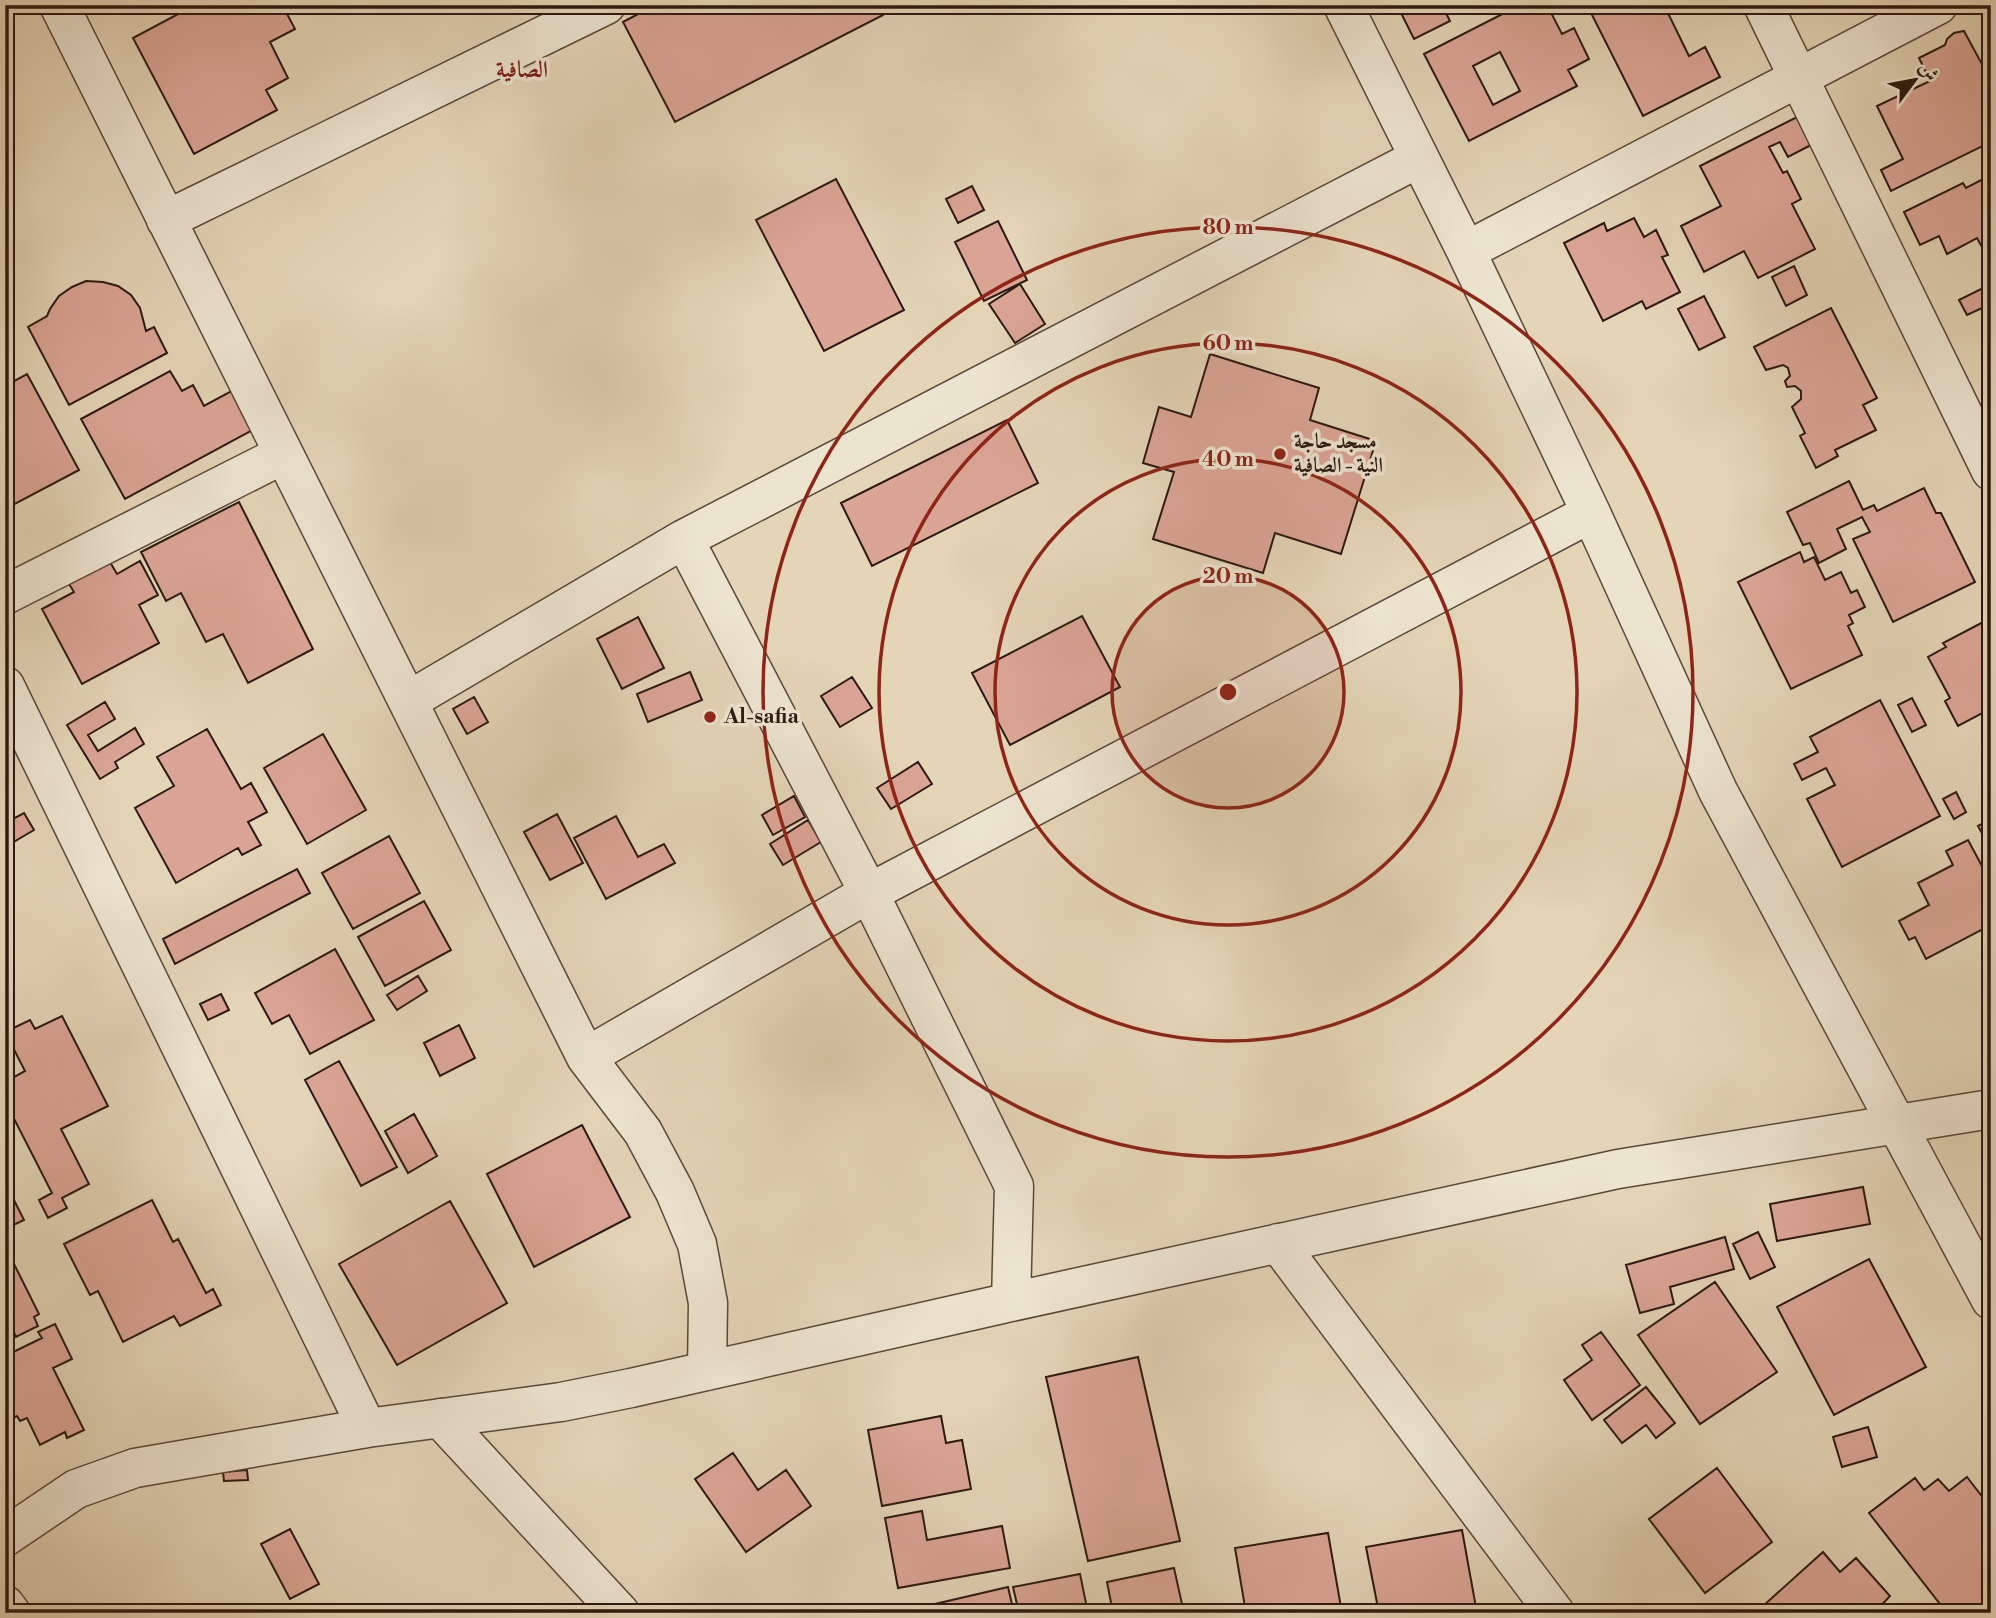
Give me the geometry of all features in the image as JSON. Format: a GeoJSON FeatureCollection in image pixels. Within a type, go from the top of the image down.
{"type":"FeatureCollection","features":[{"type":"Feature","properties":{"kind":"street"},"geometry":{"type":"LineString","coordinates":[[59,5],[586,1057],[643,1132],[676,1192],[697,1244],[708,1303],[706,1371]]}},
{"type":"Feature","properties":{"kind":"street"},"geometry":{"type":"LineString","coordinates":[[166,220],[606,5]]}},
{"type":"Feature","properties":{"kind":"street"},"geometry":{"type":"LineString","coordinates":[[1343,5],[1466,251],[1591,513],[1718,791],[1991,1300]]}},
{"type":"Feature","properties":{"kind":"street"},"geometry":{"type":"LineString","coordinates":[[1763,5],[1991,471]]}},
{"type":"Feature","properties":{"kind":"street"},"geometry":{"type":"LineString","coordinates":[[1466,251],[1938,5]]}},
{"type":"Feature","properties":{"kind":"street"},"geometry":{"type":"LineString","coordinates":[[408,701],[684,539],[1419,158]]}},
{"type":"Feature","properties":{"kind":"street"},"geometry":{"type":"LineString","coordinates":[[5,595],[284,454]]}},
{"type":"Feature","properties":{"kind":"street"},"geometry":{"type":"LineString","coordinates":[[586,1057],[869,893],[1591,513]]}},
{"type":"Feature","properties":{"kind":"street"},"geometry":{"type":"LineString","coordinates":[[684,539],[869,893],[1014,1186],[1011,1302]]}},
{"type":"Feature","properties":{"kind":"street"},"geometry":{"type":"LineString","coordinates":[[5,686],[367,1428]]}},
{"type":"Feature","properties":{"kind":"street"},"geometry":{"type":"LineString","coordinates":[[5,1537],[76,1489],[135,1468],[367,1428],[561,1402],[1618,1169],[1991,1109]]}},
{"type":"Feature","properties":{"kind":"street"},"geometry":{"type":"LineString","coordinates":[[1278,1243],[1555,1613]]}},
{"type":"Feature","properties":{"kind":"street"},"geometry":{"type":"LineString","coordinates":[[440,1418],[620,1613]]}},
{"type":"Feature","properties":{"kind":"street"},"geometry":{"type":"LineString","coordinates":[[5,1605],[11,1613]]}},
{"type":"Feature","properties":{"kind":"building"},"geometry":{"type":"Polygon","coordinates":[[[195,5],[304,5],[287,14],[295,29],[270,42],[288,78],[266,90],[277,110],[194,154],[133,38],[195,5]]]}},
{"type":"Feature","properties":{"kind":"building"},"geometry":{"type":"Polygon","coordinates":[[[655,5],[878,5],[883,15],[675,122],[623,22],[655,5]]]}},
{"type":"Feature","properties":{"kind":"building"},"geometry":{"type":"Polygon","coordinates":[[[1397,5],[1442,5],[1450,21],[1414,39],[1397,5]]]}},
{"type":"Feature","properties":{"kind":"building"},"geometry":{"type":"Polygon","coordinates":[[[1520,5],[1547,5],[1562,34],[1574,28],[1589,59],[1568,70],[1577,86],[1469,141],[1424,54],[1520,5]],[[1500,52],[1473,66],[1493,105],[1520,91],[1500,52]]]}},
{"type":"Feature","properties":{"kind":"building"},"geometry":{"type":"Polygon","coordinates":[[[1587,5],[1664,5],[1689,56],[1705,47],[1720,77],[1643,116],[1587,5]]]}},
{"type":"Feature","properties":{"kind":"building"},"geometry":{"type":"Polygon","coordinates":[[[1964,31],[1991,81],[1991,142],[1891,191],[1881,170],[1903,159],[1877,106],[1930,81],[1919,58],[1945,45],[1954,33],[1964,31]]]}},
{"type":"Feature","properties":{"kind":"building"},"geometry":{"type":"Polygon","coordinates":[[[1797,117],[1811,145],[1788,157],[1780,142],[1769,147],[1783,173],[1787,171],[1801,199],[1792,204],[1815,249],[1758,278],[1744,251],[1704,272],[1681,226],[1721,206],[1700,166],[1797,117]]]}},
{"type":"Feature","properties":{"kind":"building"},"geometry":{"type":"Polygon","coordinates":[[[1991,175],[1991,245],[1983,249],[1977,238],[1947,254],[1939,236],[1920,245],[1904,212],[1963,183],[1966,188],[1991,175]]]}},
{"type":"Feature","properties":{"kind":"building"},"geometry":{"type":"Polygon","coordinates":[[[836,179],[904,310],[824,351],[756,220],[836,179]]]}},
{"type":"Feature","properties":{"kind":"building"},"geometry":{"type":"Polygon","coordinates":[[[972,186],[984,210],[958,223],[946,199],[972,186]]]}},
{"type":"Feature","properties":{"kind":"building"},"geometry":{"type":"Polygon","coordinates":[[[1634,218],[1644,237],[1656,230],[1668,255],[1662,257],[1680,292],[1646,309],[1642,301],[1603,321],[1564,243],[1604,223],[1607,231],[1634,218]]]}},
{"type":"Feature","properties":{"kind":"building"},"geometry":{"type":"Polygon","coordinates":[[[998,221],[1027,280],[984,301],[955,242],[998,221]]]}},
{"type":"Feature","properties":{"kind":"building"},"geometry":{"type":"Polygon","coordinates":[[[1794,266],[1807,295],[1786,306],[1772,277],[1794,266]]]}},
{"type":"Feature","properties":{"kind":"building"},"geometry":{"type":"Polygon","coordinates":[[[86,281],[118,286],[131,295],[140,308],[146,331],[154,327],[167,353],[69,405],[28,327],[47,316],[59,296],[86,281]]]}},
{"type":"Feature","properties":{"kind":"building"},"geometry":{"type":"Polygon","coordinates":[[[1020,284],[1045,324],[1015,343],[989,304],[1020,284]]]}},
{"type":"Feature","properties":{"kind":"building"},"geometry":{"type":"Polygon","coordinates":[[[1983,288],[1991,304],[1967,315],[1959,300],[1983,288]]]}},
{"type":"Feature","properties":{"kind":"building"},"geometry":{"type":"Polygon","coordinates":[[[1704,296],[1725,337],[1699,350],[1678,309],[1704,296]]]}},
{"type":"Feature","properties":{"kind":"building"},"geometry":{"type":"Polygon","coordinates":[[[1831,308],[1877,398],[1863,405],[1876,430],[1835,450],[1838,456],[1816,468],[1800,436],[1805,433],[1792,407],[1801,399],[1801,391],[1795,386],[1787,387],[1785,381],[1790,376],[1788,368],[1783,365],[1766,370],[1754,347],[1831,308]]]}},
{"type":"Feature","properties":{"kind":"building","name":"مسجد حاجة النية - الصافية"},"geometry":{"type":"Polygon","coordinates":[[[1210,354],[1319,388],[1310,420],[1376,441],[1341,554],[1275,533],[1263,573],[1153,539],[1174,472],[1143,463],[1159,407],[1191,417],[1210,354]]]}},
{"type":"Feature","properties":{"kind":"building"},"geometry":{"type":"Polygon","coordinates":[[[170,371],[182,391],[193,385],[204,406],[237,388],[258,427],[125,499],[81,419],[170,371]]]}},
{"type":"Feature","properties":{"kind":"building"},"geometry":{"type":"Polygon","coordinates":[[[27,374],[79,470],[11,506],[5,495],[5,386],[27,374]]]}},
{"type":"Feature","properties":{"kind":"building"},"geometry":{"type":"Polygon","coordinates":[[[1007,420],[1038,483],[872,566],[841,503],[1007,420]]]}},
{"type":"Feature","properties":{"kind":"building"},"geometry":{"type":"Polygon","coordinates":[[[1849,481],[1863,510],[1874,505],[1877,511],[1924,488],[1936,513],[1941,513],[1975,582],[1893,622],[1853,539],[1870,532],[1862,517],[1837,529],[1846,549],[1819,563],[1810,543],[1803,545],[1787,512],[1849,481]]]}},
{"type":"Feature","properties":{"kind":"building"},"geometry":{"type":"Polygon","coordinates":[[[239,502],[313,649],[248,683],[223,634],[206,642],[181,593],[166,601],[141,552],[239,502]]]}},
{"type":"Feature","properties":{"kind":"building"},"geometry":{"type":"Polygon","coordinates":[[[1800,552],[1804,562],[1814,557],[1825,580],[1841,572],[1851,593],[1857,590],[1865,607],[1849,615],[1853,623],[1848,626],[1862,655],[1791,689],[1738,582],[1800,552]]]}},
{"type":"Feature","properties":{"kind":"building"},"geometry":{"type":"Polygon","coordinates":[[[107,557],[117,574],[140,561],[158,595],[139,605],[159,643],[82,684],[42,609],[74,592],[66,579],[107,557]]]}},
{"type":"Feature","properties":{"kind":"building"},"geometry":{"type":"Polygon","coordinates":[[[1082,616],[1120,687],[1010,745],[972,673],[1082,616]]]}},
{"type":"Feature","properties":{"kind":"building"},"geometry":{"type":"Polygon","coordinates":[[[638,617],[664,668],[622,689],[597,639],[638,617]]]}},
{"type":"Feature","properties":{"kind":"building"},"geometry":{"type":"Polygon","coordinates":[[[1989,619],[1991,721],[1986,711],[1958,726],[1945,701],[1950,698],[1928,657],[1946,647],[1943,643],[1989,619]]]}},
{"type":"Feature","properties":{"kind":"building"},"geometry":{"type":"Polygon","coordinates":[[[690,672],[702,700],[648,722],[637,694],[690,672]]]}},
{"type":"Feature","properties":{"kind":"building"},"geometry":{"type":"Polygon","coordinates":[[[852,677],[872,708],[840,727],[821,696],[852,677]]]}},
{"type":"Feature","properties":{"kind":"building"},"geometry":{"type":"Polygon","coordinates":[[[474,697],[488,722],[467,734],[453,709],[474,697]]]}},
{"type":"Feature","properties":{"kind":"building"},"geometry":{"type":"Polygon","coordinates":[[[1912,698],[1926,725],[1912,732],[1898,705],[1912,698]]]}},
{"type":"Feature","properties":{"kind":"building"},"geometry":{"type":"Polygon","coordinates":[[[1880,700],[1940,816],[1842,867],[1807,799],[1835,785],[1826,768],[1802,780],[1794,764],[1818,752],[1810,737],[1880,700]]]}},
{"type":"Feature","properties":{"kind":"building"},"geometry":{"type":"Polygon","coordinates":[[[105,702],[115,719],[88,735],[98,751],[135,728],[144,744],[115,762],[118,768],[100,779],[67,725],[105,702]]]}},
{"type":"Feature","properties":{"kind":"building"},"geometry":{"type":"Polygon","coordinates":[[[207,729],[241,789],[251,783],[267,812],[248,822],[261,845],[242,855],[238,848],[176,883],[135,808],[174,786],[157,757],[207,729]]]}},
{"type":"Feature","properties":{"kind":"building"},"geometry":{"type":"Polygon","coordinates":[[[323,734],[366,810],[307,844],[264,768],[323,734]]]}},
{"type":"Feature","properties":{"kind":"building"},"geometry":{"type":"Polygon","coordinates":[[[918,762],[932,784],[891,809],[877,788],[918,762]]]}},
{"type":"Feature","properties":{"kind":"building"},"geometry":{"type":"Polygon","coordinates":[[[1956,792],[1966,812],[1954,819],[1943,799],[1956,792]]]}},
{"type":"Feature","properties":{"kind":"building"},"geometry":{"type":"Polygon","coordinates":[[[794,796],[805,817],[773,835],[762,815],[794,796]]]}},
{"type":"Feature","properties":{"kind":"building"},"geometry":{"type":"Polygon","coordinates":[[[24,813],[34,830],[5,847],[5,823],[24,813]]]}},
{"type":"Feature","properties":{"kind":"building"},"geometry":{"type":"Polygon","coordinates":[[[557,814],[583,863],[550,880],[524,832],[557,814]]]}},
{"type":"Feature","properties":{"kind":"building"},"geometry":{"type":"Polygon","coordinates":[[[616,816],[638,857],[664,844],[675,863],[606,899],[574,838],[616,816]]]}},
{"type":"Feature","properties":{"kind":"building"},"geometry":{"type":"Polygon","coordinates":[[[1991,819],[1991,850],[1978,826],[1991,819]]]}},
{"type":"Feature","properties":{"kind":"building"},"geometry":{"type":"Polygon","coordinates":[[[808,820],[821,842],[783,865],[770,844],[808,820]]]}},
{"type":"Feature","properties":{"kind":"building"},"geometry":{"type":"Polygon","coordinates":[[[389,836],[420,893],[353,929],[322,873],[389,836]]]}},
{"type":"Feature","properties":{"kind":"building"},"geometry":{"type":"Polygon","coordinates":[[[1968,840],[1991,883],[1991,925],[1926,959],[1915,937],[1909,940],[1899,921],[1929,905],[1918,883],[1953,865],[1946,851],[1968,840]]]}},
{"type":"Feature","properties":{"kind":"building"},"geometry":{"type":"Polygon","coordinates":[[[297,869],[310,893],[175,964],[163,939],[297,869]]]}},
{"type":"Feature","properties":{"kind":"building"},"geometry":{"type":"Polygon","coordinates":[[[424,901],[451,950],[385,986],[358,937],[424,901]]]}},
{"type":"Feature","properties":{"kind":"building"},"geometry":{"type":"Polygon","coordinates":[[[335,949],[374,1020],[310,1054],[289,1015],[272,1024],[255,993],[335,949]]]}},
{"type":"Feature","properties":{"kind":"building"},"geometry":{"type":"Polygon","coordinates":[[[418,976],[427,991],[397,1010],[387,995],[418,976]]]}},
{"type":"Feature","properties":{"kind":"building"},"geometry":{"type":"Polygon","coordinates":[[[221,994],[229,1010],[208,1020],[200,1004],[221,994]]]}},
{"type":"Feature","properties":{"kind":"building"},"geometry":{"type":"Polygon","coordinates":[[[62,1016],[108,1106],[61,1129],[89,1184],[62,1198],[67,1208],[48,1218],[39,1200],[52,1193],[5,1101],[5,1082],[25,1071],[5,1032],[30,1020],[35,1029],[62,1016]]]}},
{"type":"Feature","properties":{"kind":"building"},"geometry":{"type":"Polygon","coordinates":[[[459,1025],[475,1058],[440,1076],[424,1043],[459,1025]]]}},
{"type":"Feature","properties":{"kind":"building"},"geometry":{"type":"Polygon","coordinates":[[[339,1061],[397,1167],[361,1186],[305,1080],[339,1061]]]}},
{"type":"Feature","properties":{"kind":"building"},"geometry":{"type":"Polygon","coordinates":[[[414,1114],[437,1156],[408,1173],[385,1131],[414,1114]]]}},
{"type":"Feature","properties":{"kind":"building"},"geometry":{"type":"Polygon","coordinates":[[[582,1125],[630,1217],[534,1267],[487,1174],[582,1125]]]}},
{"type":"Feature","properties":{"kind":"building"},"geometry":{"type":"Polygon","coordinates":[[[5,1182],[24,1220],[5,1229],[5,1182]]]}},
{"type":"Feature","properties":{"kind":"building"},"geometry":{"type":"Polygon","coordinates":[[[1863,1187],[1870,1224],[1777,1241],[1770,1204],[1863,1187]]]}},
{"type":"Feature","properties":{"kind":"building"},"geometry":{"type":"Polygon","coordinates":[[[152,1200],[173,1242],[178,1239],[206,1293],[213,1289],[221,1305],[180,1326],[174,1316],[123,1342],[98,1291],[90,1295],[64,1244],[152,1200]]]}},
{"type":"Feature","properties":{"kind":"building"},"geometry":{"type":"Polygon","coordinates":[[[450,1201],[507,1303],[397,1365],[339,1264],[450,1201]]]}},
{"type":"Feature","properties":{"kind":"building"},"geometry":{"type":"Polygon","coordinates":[[[1758,1232],[1775,1267],[1750,1279],[1733,1244],[1758,1232]]]}},
{"type":"Feature","properties":{"kind":"building"},"geometry":{"type":"Polygon","coordinates":[[[1725,1237],[1734,1269],[1670,1287],[1674,1304],[1640,1313],[1626,1265],[1725,1237]]]}},
{"type":"Feature","properties":{"kind":"building"},"geometry":{"type":"Polygon","coordinates":[[[1869,1259],[1926,1367],[1834,1415],[1777,1307],[1869,1259]]]}},
{"type":"Feature","properties":{"kind":"building"},"geometry":{"type":"Polygon","coordinates":[[[12,1260],[39,1314],[34,1317],[38,1326],[16,1337],[12,1328],[5,1332],[5,1263],[12,1260]]]}},
{"type":"Feature","properties":{"kind":"building"},"geometry":{"type":"Polygon","coordinates":[[[1715,1282],[1777,1372],[1700,1424],[1638,1335],[1715,1282]]]}},
{"type":"Feature","properties":{"kind":"building"},"geometry":{"type":"Polygon","coordinates":[[[55,1324],[72,1359],[53,1368],[84,1430],[67,1438],[65,1432],[40,1445],[27,1418],[20,1421],[17,1416],[5,1422],[5,1356],[42,1338],[38,1332],[55,1324]]]}},
{"type":"Feature","properties":{"kind":"building"},"geometry":{"type":"Polygon","coordinates":[[[1601,1332],[1640,1385],[1592,1420],[1564,1380],[1592,1360],[1582,1345],[1601,1332]]]}},
{"type":"Feature","properties":{"kind":"building"},"geometry":{"type":"Polygon","coordinates":[[[1138,1357],[1180,1541],[1088,1561],[1046,1377],[1138,1357]]]}},
{"type":"Feature","properties":{"kind":"building"},"geometry":{"type":"Polygon","coordinates":[[[1646,1387],[1675,1423],[1656,1438],[1646,1425],[1622,1443],[1604,1420],[1646,1387]]]}},
{"type":"Feature","properties":{"kind":"building"},"geometry":{"type":"Polygon","coordinates":[[[941,1416],[946,1443],[962,1440],[971,1489],[882,1506],[868,1430],[941,1416]]]}},
{"type":"Feature","properties":{"kind":"building"},"geometry":{"type":"Polygon","coordinates":[[[1868,1427],[1877,1457],[1842,1467],[1833,1437],[1868,1427]]]}},
{"type":"Feature","properties":{"kind":"building"},"geometry":{"type":"Polygon","coordinates":[[[733,1453],[758,1490],[786,1470],[811,1506],[746,1552],[695,1479],[733,1453]]]}},
{"type":"Feature","properties":{"kind":"building"},"geometry":{"type":"Polygon","coordinates":[[[1717,1468],[1772,1542],[1705,1593],[1649,1519],[1717,1468]]]}},
{"type":"Feature","properties":{"kind":"building"},"geometry":{"type":"Polygon","coordinates":[[[247,1470],[248,1480],[224,1481],[223,1472],[247,1470]]]}},
{"type":"Feature","properties":{"kind":"building"},"geometry":{"type":"Polygon","coordinates":[[[1967,1477],[1991,1508],[1991,1613],[1947,1613],[1869,1513],[1915,1478],[1924,1490],[1938,1479],[1949,1491],[1967,1477]]]}},
{"type":"Feature","properties":{"kind":"building"},"geometry":{"type":"Polygon","coordinates":[[[922,1511],[927,1540],[1002,1526],[1010,1568],[898,1588],[885,1518],[922,1511]]]}},
{"type":"Feature","properties":{"kind":"building"},"geometry":{"type":"Polygon","coordinates":[[[290,1529],[319,1584],[290,1599],[261,1544],[290,1529]]]}},
{"type":"Feature","properties":{"kind":"building"},"geometry":{"type":"Polygon","coordinates":[[[1462,1530],[1477,1613],[1379,1613],[1366,1547],[1462,1530]]]}},
{"type":"Feature","properties":{"kind":"building"},"geometry":{"type":"Polygon","coordinates":[[[1328,1533],[1342,1613],[1246,1613],[1235,1548],[1328,1533]]]}},
{"type":"Feature","properties":{"kind":"building"},"geometry":{"type":"Polygon","coordinates":[[[1823,1552],[1840,1572],[1856,1558],[1890,1596],[1876,1611],[1878,1613],[1769,1613],[1763,1606],[1823,1552]]]}},
{"type":"Feature","properties":{"kind":"building"},"geometry":{"type":"Polygon","coordinates":[[[1174,1568],[1184,1613],[1113,1613],[1107,1582],[1174,1568]]]}},
{"type":"Feature","properties":{"kind":"building"},"geometry":{"type":"Polygon","coordinates":[[[1080,1574],[1088,1613],[1019,1613],[1013,1587],[1080,1574]]]}},
{"type":"Feature","properties":{"kind":"building"},"geometry":{"type":"Polygon","coordinates":[[[1008,1587],[1014,1613],[896,1613],[1008,1587]]]}},
{"type":"Feature","properties":{"kind":"place","name":"مسجد حاجة النية - الصافية"},"geometry":{"type":"Point","coordinates":[1280,454]}},
{"type":"Feature","properties":{"kind":"place","name":"Al-safia"},"geometry":{"type":"Point","coordinates":[710,717]}},
{"type":"Feature","properties":{"kind":"district","name":"الصافية"},"geometry":{"type":"Point","coordinates":[522,70]}}]}
